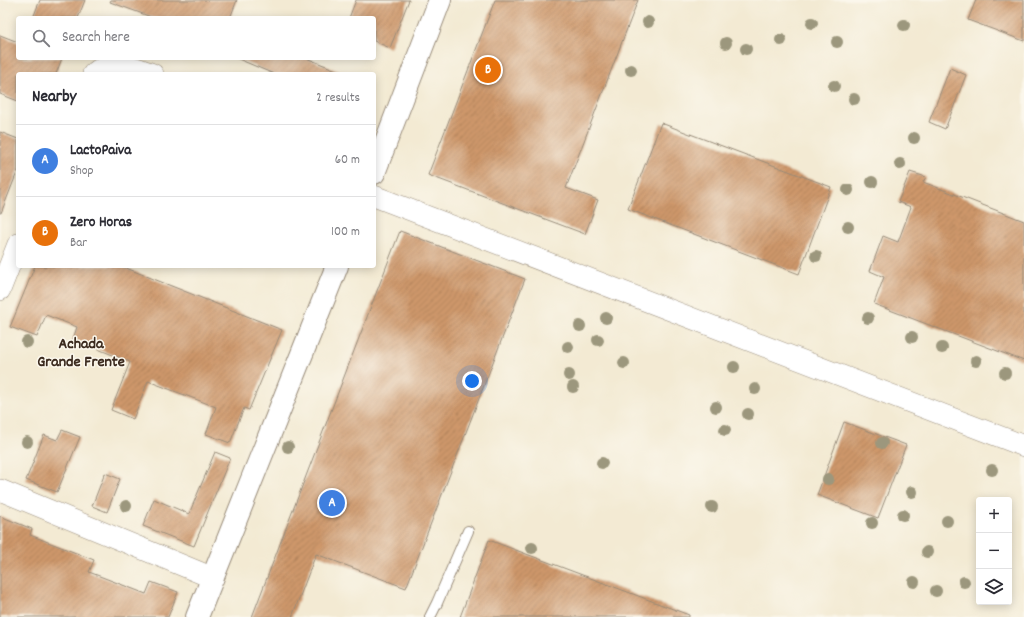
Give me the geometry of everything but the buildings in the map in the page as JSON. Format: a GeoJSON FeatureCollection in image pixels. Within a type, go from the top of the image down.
{"type":"FeatureCollection","features":[{"type":"Feature","properties":{"kind":"main road"},"geometry":{"type":"LineString","coordinates":[[376,162],[440,0]]}},
{"type":"Feature","properties":{"kind":"main road"},"geometry":{"type":"LineString","coordinates":[[198,617],[336,268]]}},
{"type":"Feature","properties":{"kind":"street"},"geometry":{"type":"LineString","coordinates":[[97,72],[111,65],[128,65],[147,72]]}},
{"type":"Feature","properties":{"kind":"street"},"geometry":{"type":"LineString","coordinates":[[376,197],[1024,446]]}},
{"type":"Feature","properties":{"kind":"street"},"geometry":{"type":"LineString","coordinates":[[0,290],[16,249]]}},
{"type":"Feature","properties":{"kind":"street"},"geometry":{"type":"LineString","coordinates":[[0,490],[213,578]]}},
{"type":"Feature","properties":{"kind":"lane"},"geometry":{"type":"LineString","coordinates":[[430,617],[468,531]]}},
{"type":"Feature","properties":{"kind":"place","name":"Zero Horas"},"geometry":{"type":"Point","coordinates":[488,70]}},
{"type":"Feature","properties":{"kind":"place","name":"LactoPaiva"},"geometry":{"type":"Point","coordinates":[332,503]}},
{"type":"Feature","properties":{"kind":"district","name":"Achada Grande Frente"},"geometry":{"type":"Point","coordinates":[81,353]}}]}
